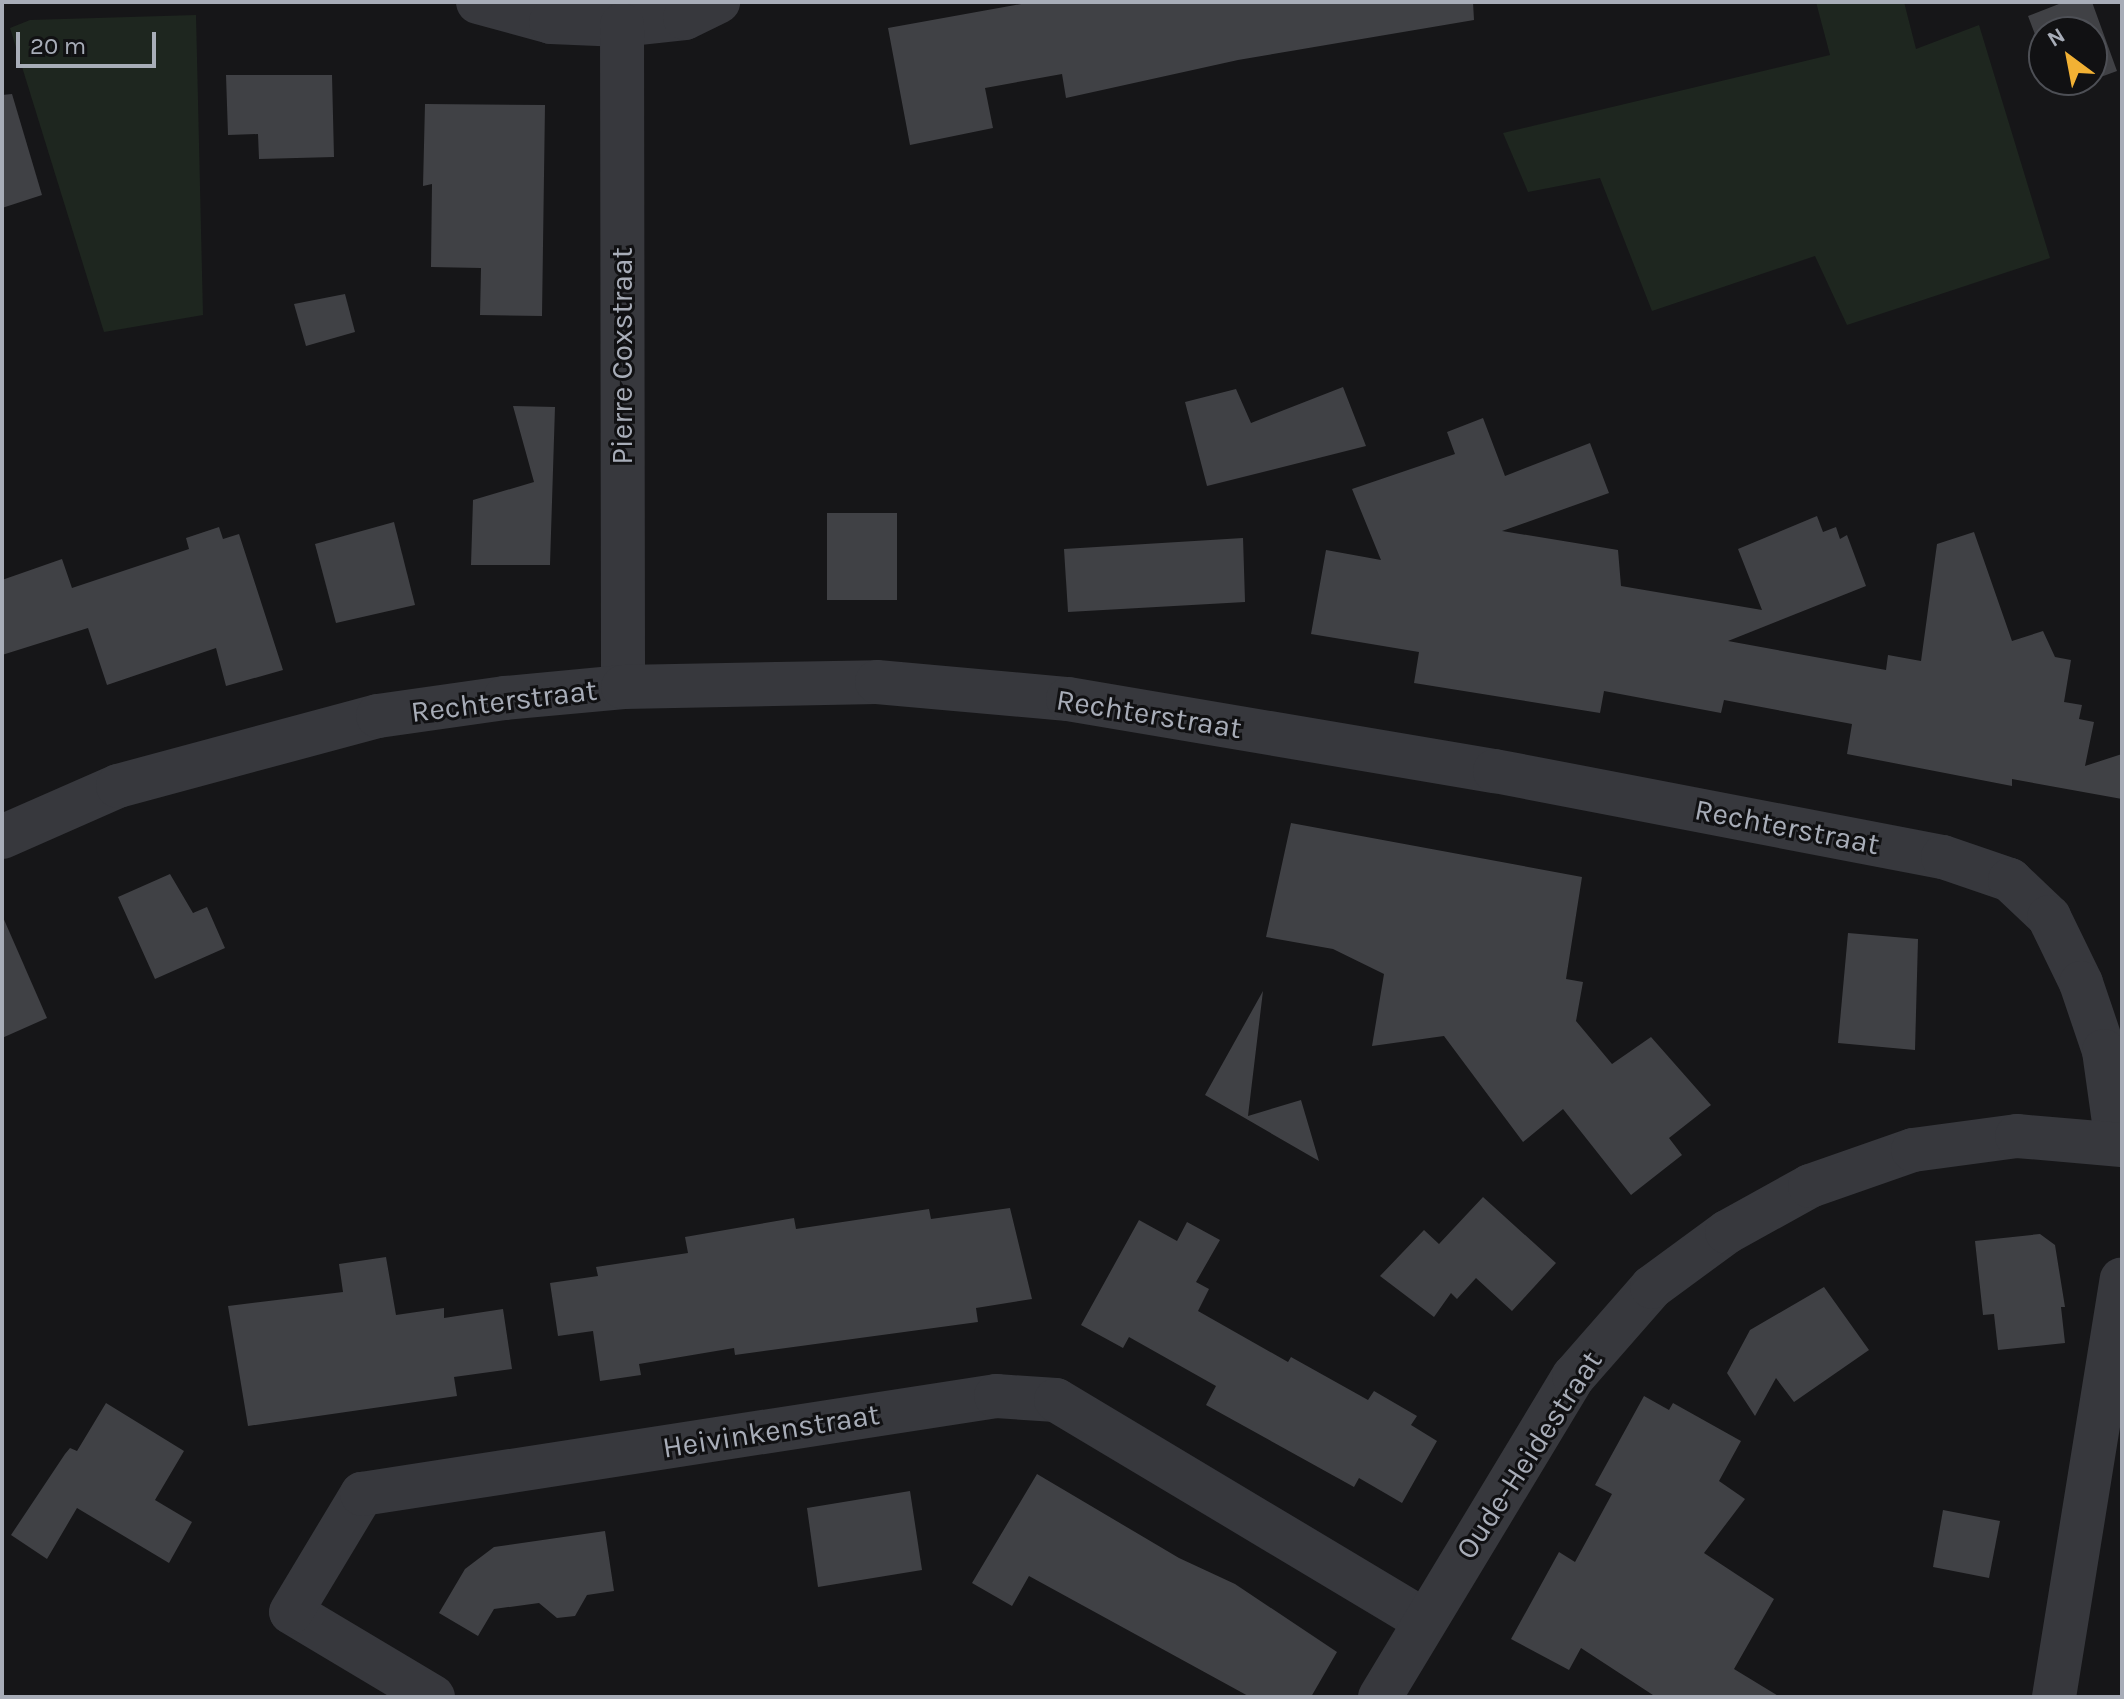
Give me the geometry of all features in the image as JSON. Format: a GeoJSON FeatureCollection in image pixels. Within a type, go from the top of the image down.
{"type":"FeatureCollection","features":[{"type":"Feature","properties":{"kind":"street"},"geometry":{"type":"LineString","coordinates":[[478,2],[551,22],[622,25],[685,18],[718,2]]}},
{"type":"Feature","properties":{"kind":"street","name":"Pierre Coxstraat"},"geometry":{"type":"LineString","coordinates":[[622,25],[623,687]]}},
{"type":"Feature","properties":{"kind":"street","name":"Rechterstraat"},"geometry":{"type":"LineString","coordinates":[[2,837],[118,786],[378,716],[623,687],[877,682],[1068,699],[1495,771],[1943,857],[2010,880],[2049,917],[2081,983],[2104,1051],[2120,1144]]}},
{"type":"Feature","properties":{"kind":"street","name":"Oude-Heidestraat"},"geometry":{"type":"LineString","coordinates":[[1380,1697],[1574,1376],[1652,1287],[1727,1232],[1810,1186],[1913,1150],[2017,1136],[2120,1144]]}},
{"type":"Feature","properties":{"kind":"street"},"geometry":{"type":"LineString","coordinates":[[2054,1697],[2122,1279]]}},
{"type":"Feature","properties":{"kind":"street","name":"Heivinkenstraat"},"geometry":{"type":"LineString","coordinates":[[433,1697],[291,1612],[362,1494],[996,1396],[1056,1400],[1424,1620]]}},
{"type":"Feature","properties":{"kind":"shaded area"},"geometry":{"type":"Polygon","coordinates":[[[1816,2],[1904,2],[1916,49],[1979,25],[2050,258],[1847,325],[1815,256],[1652,311],[1600,178],[1528,192],[1503,133],[1830,55],[1816,2]]]}},
{"type":"Feature","properties":{"kind":"shaded area"},"geometry":{"type":"Polygon","coordinates":[[[196,15],[203,315],[104,332],[10,28],[30,20],[196,15]]]}},
{"type":"Feature","properties":{"kind":"building"},"geometry":{"type":"Polygon","coordinates":[[[1032,2],[1473,2],[1474,20],[1238,60],[1066,98],[1062,74],[985,88],[993,128],[910,145],[888,28],[1032,2]]]}},
{"type":"Feature","properties":{"kind":"building"},"geometry":{"type":"Polygon","coordinates":[[[2064,2],[2092,2],[2097,16],[2028,16],[2064,2]]]}},
{"type":"Feature","properties":{"kind":"building"},"geometry":{"type":"Polygon","coordinates":[[[2108,46],[2117,71],[2108,74],[2108,46]]]}},
{"type":"Feature","properties":{"kind":"building"},"geometry":{"type":"Polygon","coordinates":[[[226,75],[332,75],[334,157],[259,159],[258,134],[228,135],[226,75]]]}},
{"type":"Feature","properties":{"kind":"building"},"geometry":{"type":"Polygon","coordinates":[[[12,94],[42,195],[2,208],[2,95],[12,94]]]}},
{"type":"Feature","properties":{"kind":"building"},"geometry":{"type":"Polygon","coordinates":[[[425,104],[545,105],[542,316],[480,315],[481,268],[431,267],[432,184],[423,186],[425,104]]]}},
{"type":"Feature","properties":{"kind":"building"},"geometry":{"type":"Polygon","coordinates":[[[345,294],[355,332],[306,346],[294,304],[345,294]]]}},
{"type":"Feature","properties":{"kind":"building"},"geometry":{"type":"Polygon","coordinates":[[[1343,387],[1366,446],[1207,486],[1185,402],[1236,389],[1251,423],[1343,387]]]}},
{"type":"Feature","properties":{"kind":"building"},"geometry":{"type":"Polygon","coordinates":[[[513,406],[555,407],[550,565],[471,565],[473,500],[534,482],[513,406]]]}},
{"type":"Feature","properties":{"kind":"building"},"geometry":{"type":"Polygon","coordinates":[[[1483,418],[1505,476],[1590,443],[1609,493],[1502,531],[1618,550],[1621,586],[1762,610],[1738,549],[1817,516],[1823,532],[1836,527],[1840,539],[1847,535],[1866,586],[1728,641],[1886,670],[1888,655],[1921,661],[1937,544],[1974,532],[2012,641],[2043,631],[2055,657],[2071,660],[2064,702],[2082,705],[2079,719],[2094,722],[2085,766],[2122,754],[2122,799],[2012,779],[2012,786],[1847,754],[1852,724],[1724,700],[1721,713],[1604,691],[1600,713],[1414,683],[1419,652],[1311,634],[1326,550],[1381,560],[1352,489],[1455,454],[1447,432],[1483,418]]]}},
{"type":"Feature","properties":{"kind":"building"},"geometry":{"type":"Polygon","coordinates":[[[827,513],[897,513],[897,600],[827,600],[827,513]]]}},
{"type":"Feature","properties":{"kind":"building"},"geometry":{"type":"Polygon","coordinates":[[[394,522],[415,605],[336,623],[315,544],[394,522]]]}},
{"type":"Feature","properties":{"kind":"building"},"geometry":{"type":"Polygon","coordinates":[[[219,527],[223,539],[239,534],[283,670],[226,686],[216,648],[107,685],[88,628],[2,655],[2,580],[62,559],[72,588],[189,549],[186,538],[219,527]]]}},
{"type":"Feature","properties":{"kind":"building"},"geometry":{"type":"Polygon","coordinates":[[[1243,538],[1245,602],[1068,612],[1064,549],[1243,538]]]}},
{"type":"Feature","properties":{"kind":"building"},"geometry":{"type":"Polygon","coordinates":[[[1291,823],[1582,877],[1566,979],[1583,982],[1576,1021],[1612,1064],[1651,1037],[1711,1105],[1669,1138],[1682,1155],[1631,1195],[1563,1109],[1523,1142],[1444,1036],[1372,1046],[1384,974],[1333,949],[1266,937],[1291,823]]]}},
{"type":"Feature","properties":{"kind":"building"},"geometry":{"type":"Polygon","coordinates":[[[170,874],[193,913],[207,907],[225,948],[155,979],[118,897],[170,874]]]}},
{"type":"Feature","properties":{"kind":"building"},"geometry":{"type":"Polygon","coordinates":[[[2,915],[47,1018],[2,1038],[2,915]]]}},
{"type":"Feature","properties":{"kind":"building"},"geometry":{"type":"Polygon","coordinates":[[[1848,933],[1918,939],[1915,1050],[1838,1043],[1848,933]]]}},
{"type":"Feature","properties":{"kind":"building"},"geometry":{"type":"Polygon","coordinates":[[[1263,991],[1248,1116],[1301,1100],[1319,1161],[1205,1095],[1263,991]]]}},
{"type":"Feature","properties":{"kind":"building"},"geometry":{"type":"Polygon","coordinates":[[[1483,1197],[1556,1263],[1512,1311],[1476,1278],[1457,1299],[1451,1293],[1434,1317],[1380,1276],[1424,1230],[1439,1244],[1483,1197]]]}},
{"type":"Feature","properties":{"kind":"building"},"geometry":{"type":"Polygon","coordinates":[[[1010,1208],[1032,1299],[976,1308],[978,1322],[735,1355],[734,1348],[639,1364],[641,1375],[600,1381],[593,1331],[558,1336],[550,1283],[598,1276],[596,1267],[688,1253],[685,1237],[794,1218],[796,1229],[929,1209],[931,1219],[1010,1208]]]}},
{"type":"Feature","properties":{"kind":"building"},"geometry":{"type":"Polygon","coordinates":[[[1139,1220],[1177,1241],[1187,1222],[1220,1240],[1196,1282],[1209,1289],[1198,1311],[1288,1362],[1291,1357],[1368,1400],[1374,1391],[1417,1416],[1411,1425],[1437,1441],[1402,1503],[1359,1478],[1354,1487],[1206,1405],[1216,1386],[1129,1337],[1123,1348],[1081,1325],[1139,1220]]]}},
{"type":"Feature","properties":{"kind":"building"},"geometry":{"type":"Polygon","coordinates":[[[2040,1234],[2055,1245],[2065,1307],[2061,1307],[2065,1343],[1998,1350],[1994,1314],[1983,1315],[1975,1241],[2040,1234]]]}},
{"type":"Feature","properties":{"kind":"building"},"geometry":{"type":"Polygon","coordinates":[[[386,1257],[396,1315],[444,1308],[444,1318],[503,1309],[512,1369],[454,1377],[457,1396],[248,1426],[228,1306],[343,1292],[339,1264],[386,1257]]]}},
{"type":"Feature","properties":{"kind":"building"},"geometry":{"type":"Polygon","coordinates":[[[1824,1287],[1869,1350],[1794,1402],[1776,1378],[1755,1416],[1727,1373],[1750,1330],[1824,1287]]]}},
{"type":"Feature","properties":{"kind":"building"},"geometry":{"type":"Polygon","coordinates":[[[1644,1396],[1669,1410],[1673,1403],[1741,1441],[1719,1481],[1745,1499],[1704,1553],[1774,1599],[1734,1669],[1780,1697],[1656,1697],[1581,1648],[1569,1670],[1511,1639],[1559,1552],[1575,1562],[1612,1494],[1595,1485],[1644,1396]]]}},
{"type":"Feature","properties":{"kind":"building"},"geometry":{"type":"Polygon","coordinates":[[[106,1403],[184,1451],[155,1500],[192,1522],[169,1563],[77,1508],[47,1559],[11,1535],[65,1454],[70,1448],[77,1451],[106,1403]]]}},
{"type":"Feature","properties":{"kind":"building"},"geometry":{"type":"Polygon","coordinates":[[[1037,1474],[1179,1558],[1235,1584],[1337,1652],[1311,1697],[1250,1697],[1029,1576],[1012,1606],[972,1583],[1037,1474]]]}},
{"type":"Feature","properties":{"kind":"building"},"geometry":{"type":"Polygon","coordinates":[[[910,1491],[922,1570],[818,1587],[807,1508],[910,1491]]]}},
{"type":"Feature","properties":{"kind":"building"},"geometry":{"type":"Polygon","coordinates":[[[1943,1510],[2000,1521],[1989,1578],[1933,1567],[1943,1510]]]}},
{"type":"Feature","properties":{"kind":"building"},"geometry":{"type":"Polygon","coordinates":[[[605,1531],[614,1591],[587,1595],[575,1616],[557,1618],[539,1603],[494,1609],[478,1636],[439,1613],[465,1569],[494,1547],[605,1531]]]}}]}
